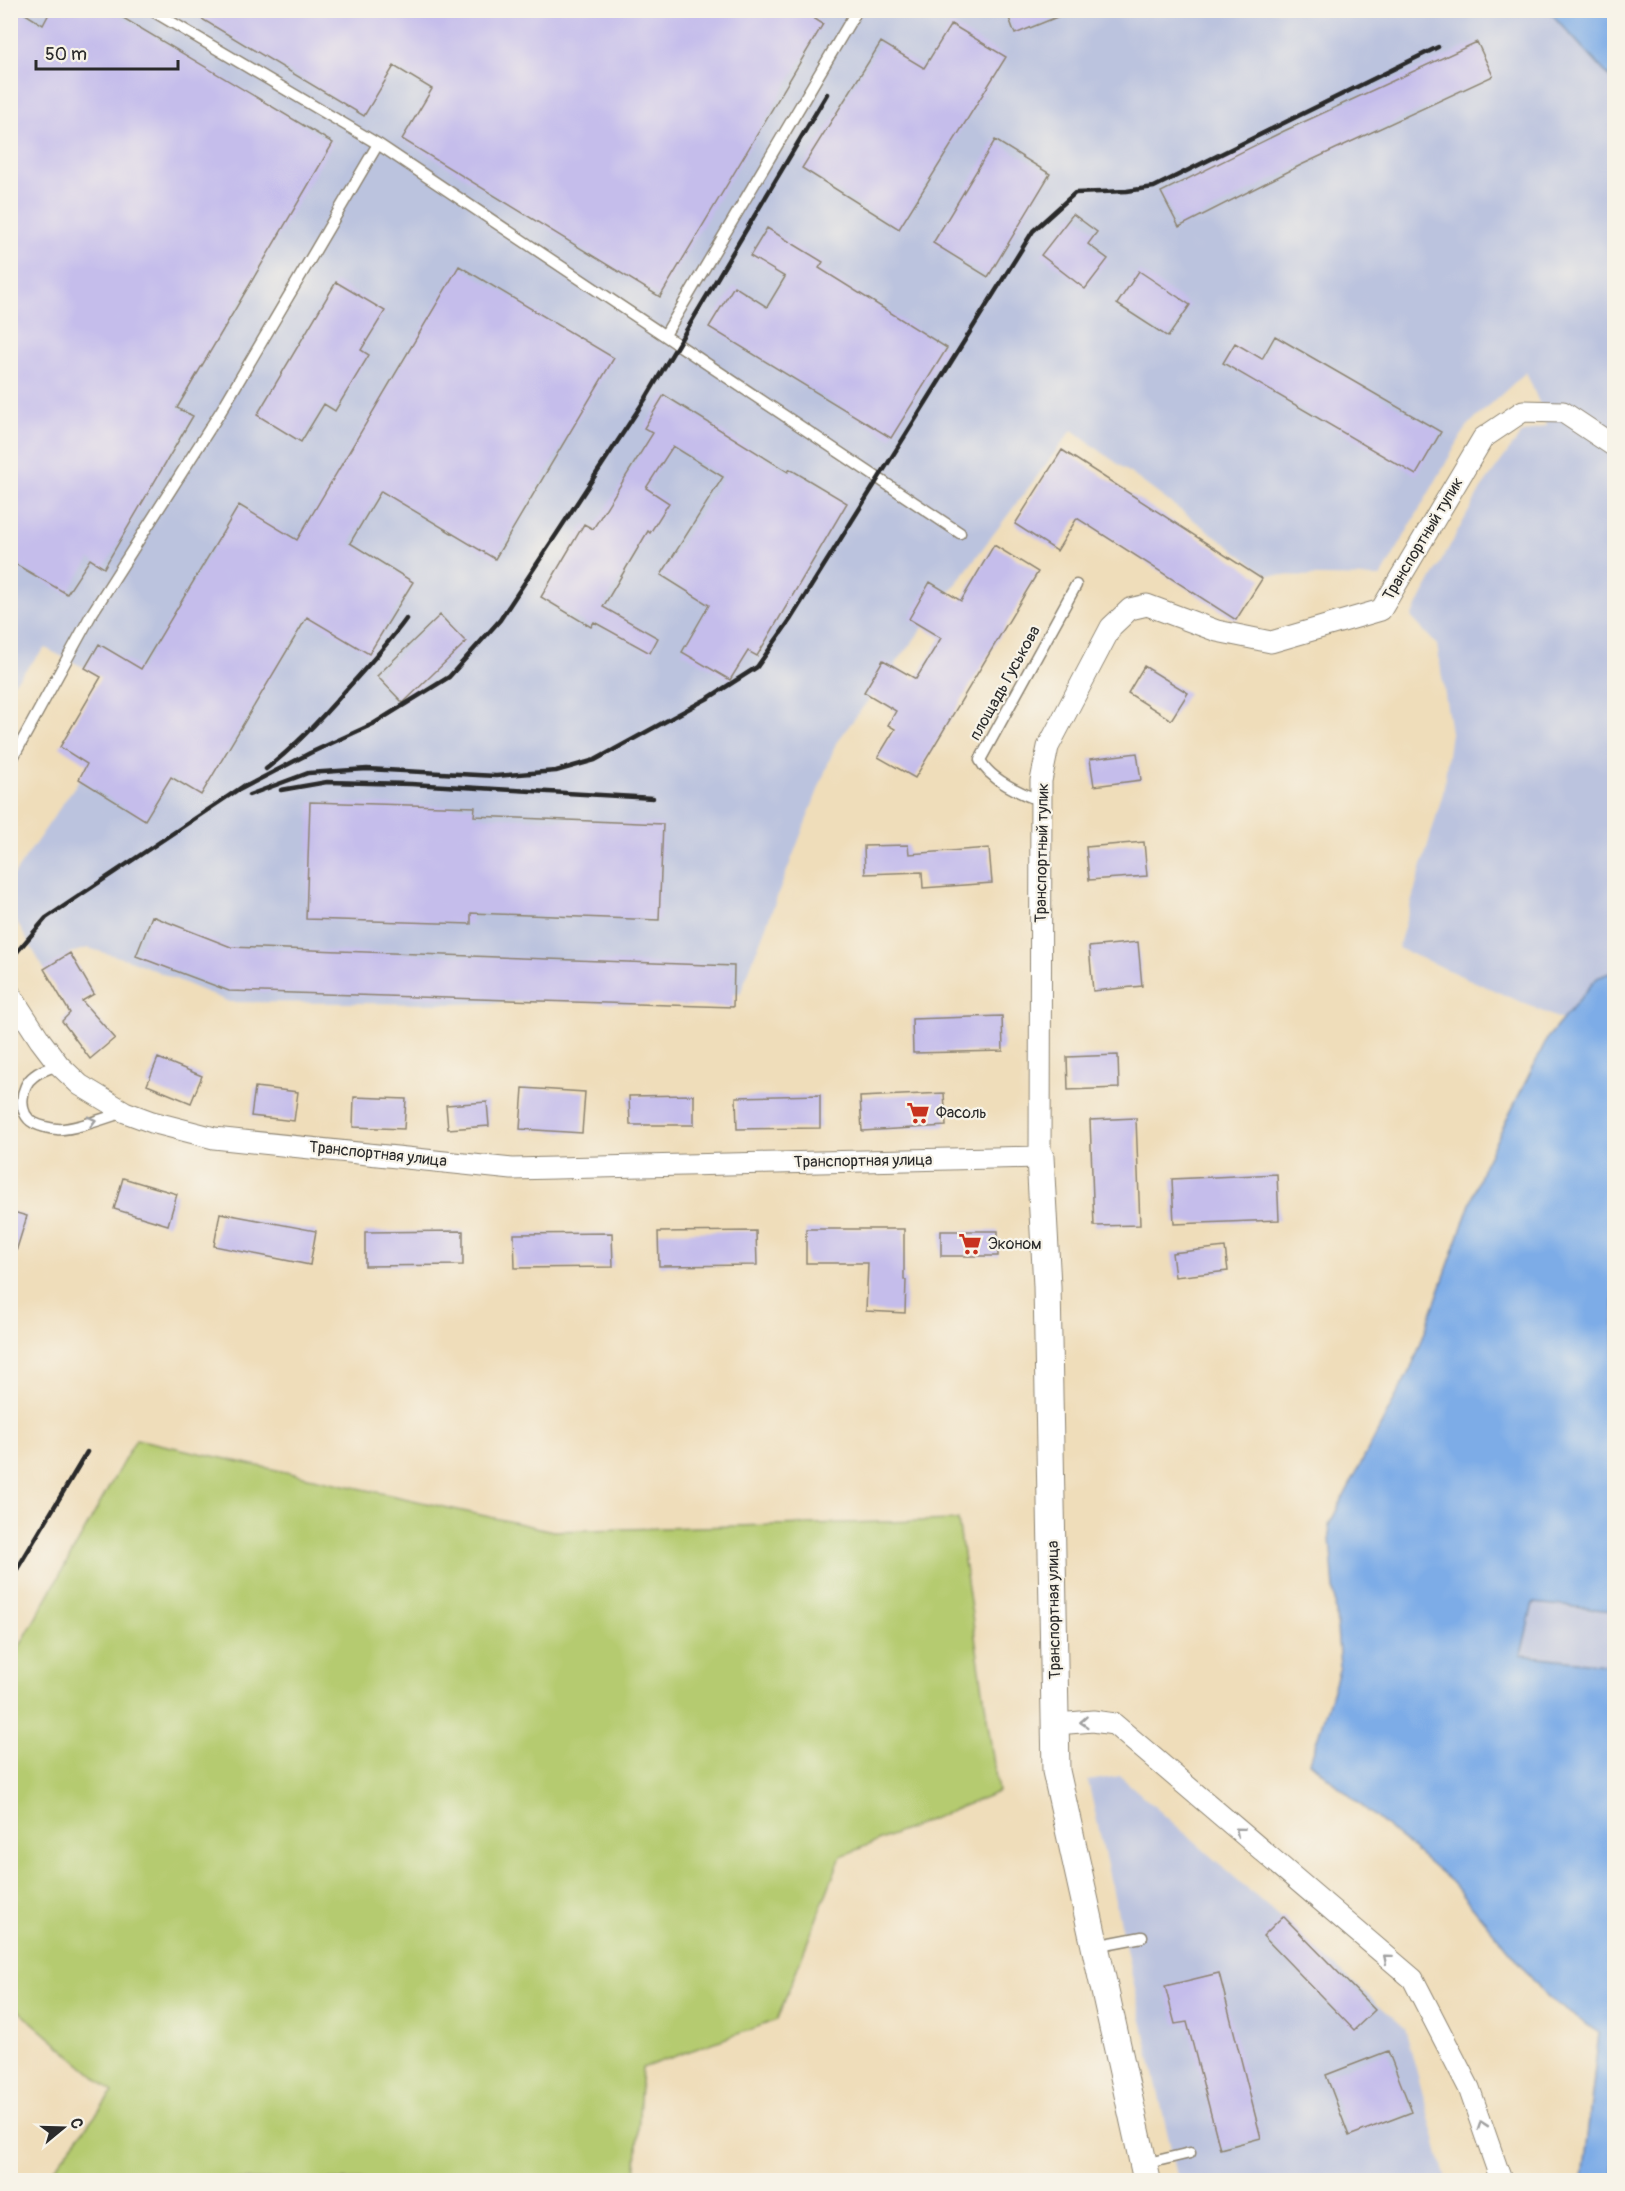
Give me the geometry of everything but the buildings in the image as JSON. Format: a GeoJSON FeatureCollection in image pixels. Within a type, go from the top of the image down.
{"type":"FeatureCollection","features":[{"type":"Feature","properties":{"kind":"street","name":"Транспортный тупик"},"geometry":{"type":"LineString","coordinates":[[1040,1156],[1041,782],[1048,747],[1111,627],[1130,609],[1147,605],[1217,632],[1271,642],[1381,610],[1484,438],[1523,411],[1563,412],[1614,446]]}},
{"type":"Feature","properties":{"kind":"street"},"geometry":{"type":"LineString","coordinates":[[10,994],[59,1065]]}},
{"type":"Feature","properties":{"kind":"street","name":"Транспортная улица"},"geometry":{"type":"LineString","coordinates":[[59,1065],[81,1085],[125,1112],[152,1122],[214,1138],[512,1169],[1040,1156],[1047,1286],[1057,1724],[1056,1771],[1145,2173]]}},
{"type":"Feature","properties":{"kind":"street"},"geometry":{"type":"LineString","coordinates":[[1057,1724],[1093,1721],[1114,1725],[1413,1979],[1469,2088],[1501,2181]]}},
{"type":"Feature","properties":{"kind":"lane"},"geometry":{"type":"LineString","coordinates":[[151,10],[378,144],[960,533]]}},
{"type":"Feature","properties":{"kind":"lane"},"geometry":{"type":"LineString","coordinates":[[664,335],[857,10]]}},
{"type":"Feature","properties":{"kind":"lane"},"geometry":{"type":"LineString","coordinates":[[10,763],[92,615],[221,411],[378,144]]}},
{"type":"Feature","properties":{"kind":"lane","name":"площадь Гуськова"},"geometry":{"type":"LineString","coordinates":[[1041,801],[1025,795],[985,771],[980,760],[1076,585]]}},
{"type":"Feature","properties":{"kind":"lane"},"geometry":{"type":"LineString","coordinates":[[59,1065],[43,1070],[32,1077],[25,1087],[22,1099],[24,1112],[33,1123],[58,1130],[125,1112]]}},
{"type":"Feature","properties":{"kind":"lane"},"geometry":{"type":"LineString","coordinates":[[1095,1946],[1142,1937]]}},
{"type":"Feature","properties":{"kind":"lane"},"geometry":{"type":"LineString","coordinates":[[1145,2173],[1190,2153]]}},
{"type":"Feature","properties":{"kind":"shaded area"},"geometry":{"type":"Polygon","coordinates":[[[1549,10],[1614,82],[1614,971],[1597,978],[1562,1020],[1398,948],[1443,793],[1451,732],[1437,645],[1411,617],[1481,489],[1521,434],[1546,426],[1543,412],[1526,372],[1467,426],[1381,577],[1268,575],[1072,430],[836,743],[740,994],[457,1004],[229,1002],[133,961],[88,948],[70,953],[44,969],[11,912],[11,879],[79,780],[127,693],[45,648],[11,686],[11,11],[1549,10]]]}},
{"type":"Feature","properties":{"kind":"shaded area"},"geometry":{"type":"Polygon","coordinates":[[[1533,1603],[1614,1611],[1614,1665],[1521,1655],[1533,1603]]]}},
{"type":"Feature","properties":{"kind":"shaded area"},"geometry":{"type":"Polygon","coordinates":[[[1120,1776],[1405,2028],[1446,2180],[1178,2180],[1088,1781],[1120,1776]]]}},
{"type":"Feature","properties":{"kind":"green space"},"geometry":{"type":"Polygon","coordinates":[[[136,1439],[553,1531],[958,1520],[998,1792],[841,1856],[777,2020],[642,2068],[635,2180],[45,2180],[113,2092],[11,2004],[11,1662],[136,1439]]]}},
{"type":"Feature","properties":{"kind":"water"},"geometry":{"type":"Polygon","coordinates":[[[1549,11],[1614,11],[1614,82],[1549,11]]]}},
{"type":"Feature","properties":{"kind":"water"},"geometry":{"type":"Polygon","coordinates":[[[1614,971],[1614,1611],[1533,1603],[1521,1655],[1614,1665],[1614,2180],[1582,2180],[1599,2033],[1548,1998],[1452,1882],[1310,1762],[1340,1667],[1329,1525],[1414,1362],[1483,1167],[1548,1037],[1597,978],[1614,971]]]}},
{"type":"Feature","properties":{"kind":"railway"},"geometry":{"type":"LineString","coordinates":[[249,795],[308,773],[367,769],[496,776],[556,771],[595,760],[710,697],[757,667],[790,620],[1033,231],[1075,193],[1127,191],[1154,187],[1438,47]]}},
{"type":"Feature","properties":{"kind":"railway"},"geometry":{"type":"LineString","coordinates":[[239,790],[310,753],[373,724],[449,677],[500,620],[646,398],[827,94]]}},
{"type":"Feature","properties":{"kind":"railway"},"geometry":{"type":"LineString","coordinates":[[266,769],[318,722],[406,619]]}},
{"type":"Feature","properties":{"kind":"railway"},"geometry":{"type":"LineString","coordinates":[[281,790],[327,782],[411,784],[653,798]]}},
{"type":"Feature","properties":{"kind":"railway"},"geometry":{"type":"LineString","coordinates":[[10,960],[46,918],[245,785]]}},
{"type":"Feature","properties":{"kind":"railway"},"geometry":{"type":"LineString","coordinates":[[10,1581],[87,1452]]}},
{"type":"Feature","properties":{"kind":"place","name":"Фасоль"},"geometry":{"type":"Point","coordinates":[918,1113]}},
{"type":"Feature","properties":{"kind":"place","name":"Эконом"},"geometry":{"type":"Point","coordinates":[970,1244]}}]}
